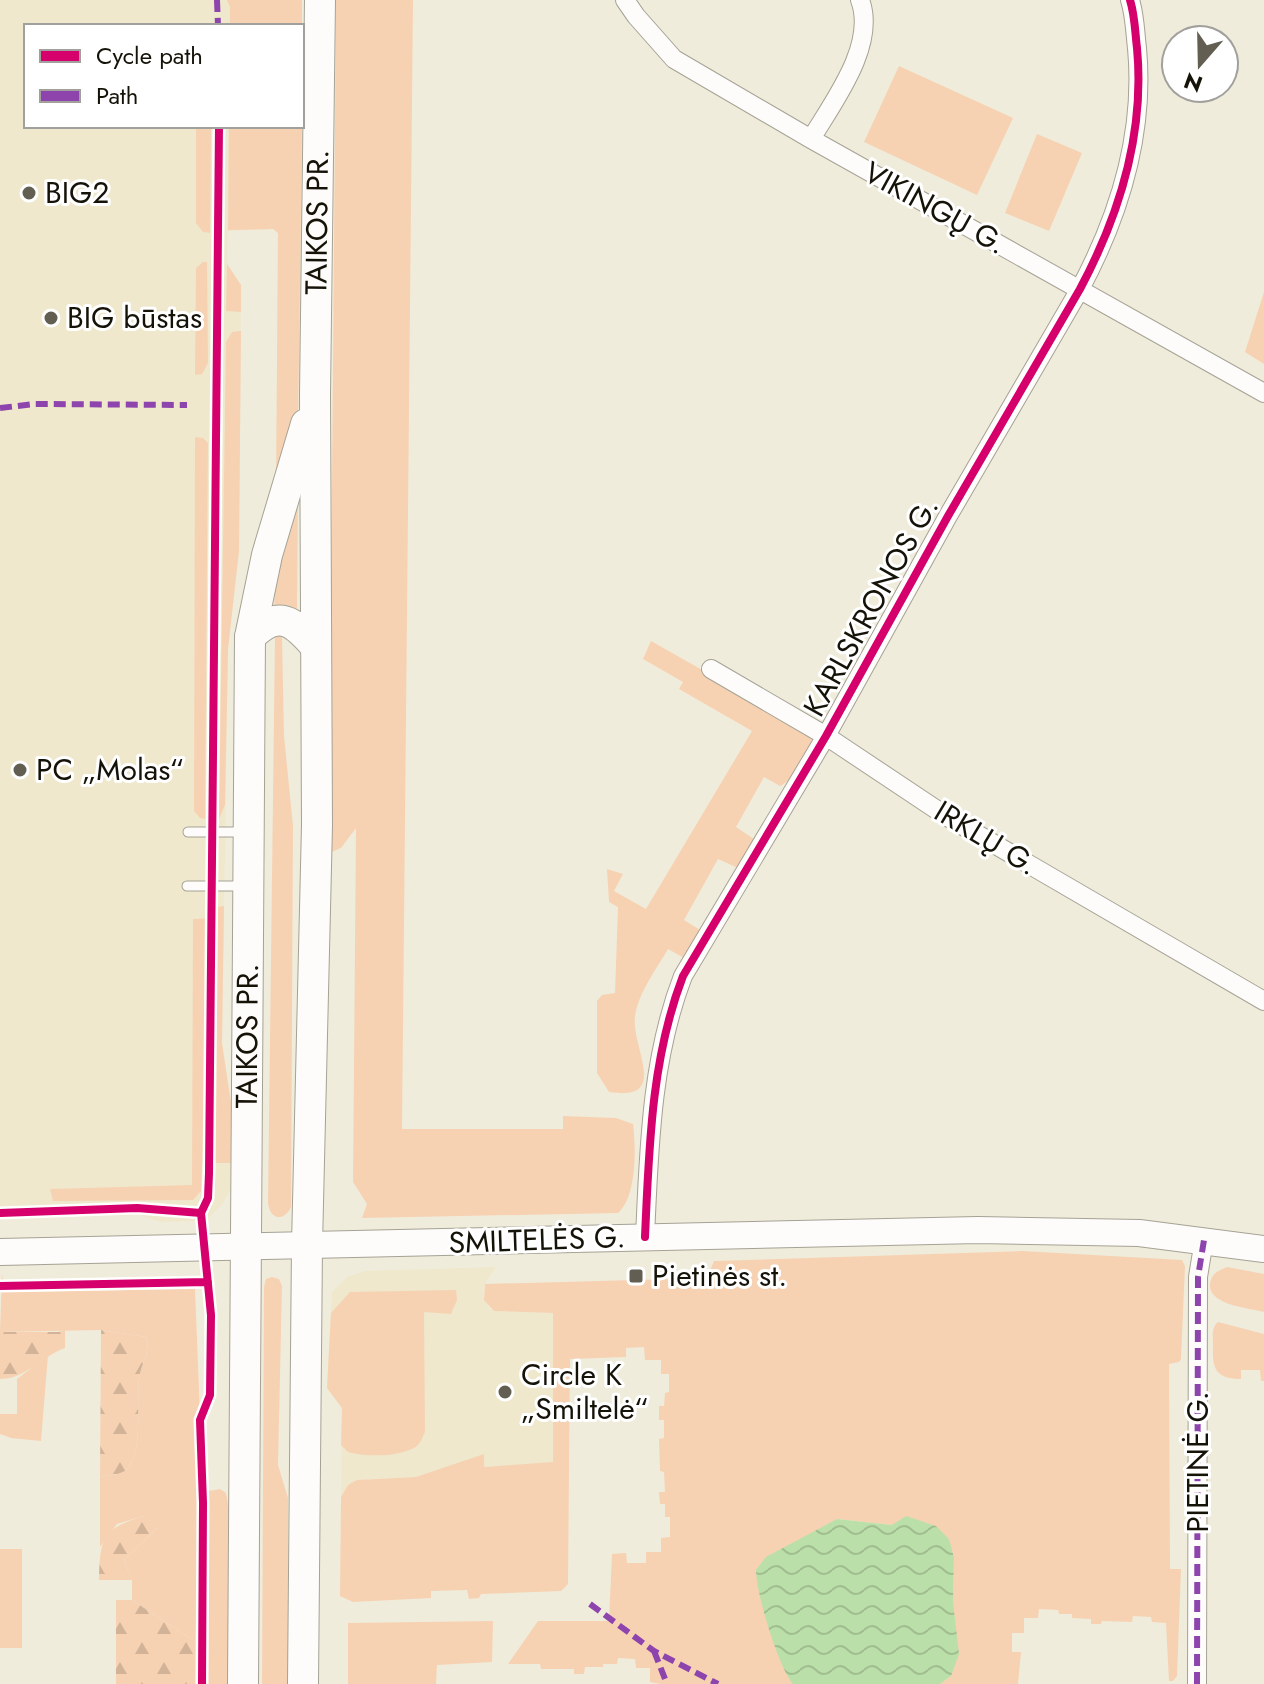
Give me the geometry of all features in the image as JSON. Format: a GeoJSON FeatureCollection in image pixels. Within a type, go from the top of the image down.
{"type":"FeatureCollection","features":[{"type":"Feature","properties":{"kind":"main road","name":"TAIKOS PR."},"geometry":{"type":"LineString","coordinates":[[303,1684],[307,1245],[317,825],[315,395],[320,0]]}},
{"type":"Feature","properties":{"kind":"main road","name":"TAIKOS PR."},"geometry":{"type":"LineString","coordinates":[[243,1684],[250,637],[267,555],[315,395]]}},
{"type":"Feature","properties":{"kind":"main road"},"geometry":{"type":"LineString","coordinates":[[250,637],[270,621],[281,620],[298,626],[316,647]]}},
{"type":"Feature","properties":{"kind":"street","name":"VIKINGŲ G."},"geometry":{"type":"LineString","coordinates":[[625,0],[674,59],[1264,393]]}},
{"type":"Feature","properties":{"kind":"street"},"geometry":{"type":"LineString","coordinates":[[811,139],[852,70],[862,40],[863,7],[860,0]]}},
{"type":"Feature","properties":{"kind":"street","name":"KARLSKRONOS G."},"geometry":{"type":"LineString","coordinates":[[645,1237],[656,1075],[670,1007],[683,976],[826,736],[948,516],[1080,289],[1116,211],[1136,126],[1139,74],[1130,0]]}},
{"type":"Feature","properties":{"kind":"street","name":"IRKLŲ G."},"geometry":{"type":"LineString","coordinates":[[711,669],[826,736],[946,816],[1264,1001]]}},
{"type":"Feature","properties":{"kind":"street","name":"SMILTELĖS G."},"geometry":{"type":"LineString","coordinates":[[0,1252],[1067,1230],[1139,1233],[1264,1249]]}},
{"type":"Feature","properties":{"kind":"street","name":"PIETINĖ G."},"geometry":{"type":"LineString","coordinates":[[1197,1684],[1198,1277],[1204,1240]]}},
{"type":"Feature","properties":{"kind":"lane"},"geometry":{"type":"LineString","coordinates":[[188,832],[248,832]]}},
{"type":"Feature","properties":{"kind":"lane"},"geometry":{"type":"LineString","coordinates":[[187,886],[248,886]]}},
{"type":"Feature","properties":{"kind":"shaded area"},"geometry":{"type":"Polygon","coordinates":[[[0,0],[302,0],[302,24],[24,24],[24,128],[302,128],[300,356],[276,493],[278,233],[273,229],[228,231],[227,264],[241,285],[239,551],[228,649],[222,1043],[231,1103],[231,1189],[209,1217],[194,1221],[161,1222],[140,1215],[0,1219],[0,0]]]}},
{"type":"Feature","properties":{"kind":"shaded area"},"geometry":{"type":"Polygon","coordinates":[[[496,1267],[483,1293],[489,1308],[495,1311],[553,1313],[553,1463],[483,1467],[484,1455],[416,1477],[369,1479],[348,1485],[341,1497],[342,1408],[327,1388],[332,1292],[347,1277],[365,1271],[496,1267]]]}},
{"type":"Feature","properties":{"kind":"green space"},"geometry":{"type":"Polygon","coordinates":[[[227,0],[302,0],[302,24],[230,24],[227,0]]]}},
{"type":"Feature","properties":{"kind":"green space"},"geometry":{"type":"Polygon","coordinates":[[[336,0],[413,0],[402,1129],[563,1129],[563,1116],[616,1118],[633,1124],[635,1158],[632,1184],[629,1196],[618,1213],[362,1218],[367,1204],[353,1182],[356,828],[341,848],[329,853],[336,0]]]}},
{"type":"Feature","properties":{"kind":"green space"},"geometry":{"type":"Polygon","coordinates":[[[899,66],[1013,118],[977,195],[864,142],[899,66]]]}},
{"type":"Feature","properties":{"kind":"green space"},"geometry":{"type":"Polygon","coordinates":[[[196,128],[211,128],[210,233],[203,232],[196,223],[196,128]]]}},
{"type":"Feature","properties":{"kind":"green space"},"geometry":{"type":"Polygon","coordinates":[[[229,128],[302,128],[298,427],[276,493],[278,233],[273,229],[228,230],[229,128]]]}},
{"type":"Feature","properties":{"kind":"green space"},"geometry":{"type":"Polygon","coordinates":[[[1037,134],[1082,153],[1049,231],[1005,213],[1037,134]]]}},
{"type":"Feature","properties":{"kind":"green space"},"geometry":{"type":"Polygon","coordinates":[[[207,262],[208,363],[202,374],[195,375],[196,268],[207,262]]]}},
{"type":"Feature","properties":{"kind":"green space"},"geometry":{"type":"Polygon","coordinates":[[[227,264],[241,285],[241,312],[226,311],[227,264]]]}},
{"type":"Feature","properties":{"kind":"green space"},"geometry":{"type":"Polygon","coordinates":[[[1264,292],[1264,364],[1245,352],[1264,292]]]}},
{"type":"Feature","properties":{"kind":"green space"},"geometry":{"type":"Polygon","coordinates":[[[241,331],[239,551],[228,649],[225,805],[219,819],[226,342],[232,332],[241,331]]]}},
{"type":"Feature","properties":{"kind":"green space"},"geometry":{"type":"Polygon","coordinates":[[[195,437],[203,438],[208,443],[205,819],[194,811],[195,437]]]}},
{"type":"Feature","properties":{"kind":"green space"},"geometry":{"type":"Polygon","coordinates":[[[298,498],[297,613],[274,610],[276,562],[298,498]]]}},
{"type":"Feature","properties":{"kind":"green space"},"geometry":{"type":"Polygon","coordinates":[[[275,634],[282,635],[284,736],[293,826],[291,1207],[281,1217],[271,1213],[268,1203],[275,634]]]}},
{"type":"Feature","properties":{"kind":"green space"},"geometry":{"type":"Polygon","coordinates":[[[651,641],[808,730],[812,739],[800,766],[785,783],[780,786],[764,777],[736,827],[754,839],[738,868],[718,859],[684,920],[700,930],[684,958],[668,949],[644,990],[635,1017],[644,1070],[639,1089],[628,1093],[609,1092],[597,1073],[597,1001],[602,995],[615,993],[618,907],[609,902],[607,869],[623,874],[614,891],[646,909],[752,731],[679,689],[683,682],[643,659],[651,641]]]}},
{"type":"Feature","properties":{"kind":"green space"},"geometry":{"type":"Polygon","coordinates":[[[224,906],[222,1043],[231,1103],[233,1163],[202,1163],[201,1191],[193,1200],[53,1201],[50,1189],[192,1185],[193,919],[217,918],[218,907],[224,906]]]}},
{"type":"Feature","properties":{"kind":"green space"},"geometry":{"type":"Polygon","coordinates":[[[1022,1251],[1182,1260],[1185,1266],[1181,1359],[1169,1364],[1170,1569],[1181,1569],[1177,1676],[1173,1681],[1169,1681],[1166,1623],[1152,1622],[1151,1617],[1133,1616],[1132,1622],[1102,1621],[1101,1624],[1091,1624],[1091,1619],[1072,1618],[1072,1614],[1059,1614],[1058,1610],[1039,1609],[1038,1618],[1024,1618],[1024,1633],[1012,1633],[1012,1652],[1021,1652],[1018,1684],[940,1684],[951,1676],[954,1558],[892,1525],[837,1519],[769,1624],[793,1684],[661,1684],[650,1682],[650,1668],[636,1668],[635,1659],[618,1658],[617,1664],[585,1667],[584,1674],[574,1674],[574,1669],[541,1669],[540,1664],[508,1664],[538,1621],[609,1621],[612,1554],[626,1553],[627,1563],[646,1563],[646,1552],[661,1552],[661,1538],[670,1537],[670,1517],[665,1517],[665,1504],[660,1504],[659,1492],[665,1492],[664,1472],[660,1471],[659,1439],[664,1438],[664,1420],[659,1420],[659,1406],[664,1406],[665,1393],[669,1392],[669,1374],[661,1374],[661,1360],[645,1360],[644,1347],[626,1348],[626,1357],[570,1359],[568,1584],[561,1591],[481,1594],[479,1598],[469,1599],[467,1590],[431,1591],[431,1598],[353,1602],[340,1596],[341,1497],[348,1485],[357,1480],[416,1477],[484,1454],[484,1467],[553,1462],[553,1313],[494,1311],[484,1300],[485,1284],[707,1278],[714,1261],[1022,1251]]]}},
{"type":"Feature","properties":{"kind":"green space"},"geometry":{"type":"Polygon","coordinates":[[[1227,1267],[1264,1274],[1264,1312],[1223,1301],[1211,1292],[1213,1276],[1227,1267]]]}},
{"type":"Feature","properties":{"kind":"green space"},"geometry":{"type":"Polygon","coordinates":[[[2,1274],[5,1292],[195,1289],[203,1492],[220,1489],[226,1493],[229,1509],[228,1684],[202,1684],[202,1646],[132,1600],[132,1580],[124,1560],[158,1527],[143,1516],[117,1524],[100,1547],[100,1477],[123,1472],[133,1459],[138,1437],[139,1379],[147,1354],[146,1337],[101,1330],[0,1332],[2,1274]]]}},
{"type":"Feature","properties":{"kind":"green space"},"geometry":{"type":"Polygon","coordinates":[[[266,1279],[279,1279],[282,1286],[278,1465],[288,1498],[288,1684],[262,1684],[264,1287],[266,1279]]]}},
{"type":"Feature","properties":{"kind":"green space"},"geometry":{"type":"Polygon","coordinates":[[[456,1290],[457,1300],[451,1314],[424,1312],[425,1432],[419,1443],[407,1451],[390,1455],[348,1452],[341,1445],[342,1408],[327,1388],[331,1313],[350,1292],[456,1290]]]}},
{"type":"Feature","properties":{"kind":"green space"},"geometry":{"type":"Polygon","coordinates":[[[1218,1322],[1264,1334],[1264,1381],[1261,1381],[1260,1370],[1241,1370],[1241,1379],[1226,1377],[1217,1371],[1213,1361],[1213,1336],[1218,1322]]]}},
{"type":"Feature","properties":{"kind":"green space"},"geometry":{"type":"Polygon","coordinates":[[[65,1330],[65,1348],[25,1372],[0,1379],[0,1332],[65,1330]]]}},
{"type":"Feature","properties":{"kind":"green space"},"geometry":{"type":"Polygon","coordinates":[[[101,1330],[146,1337],[147,1349],[139,1379],[138,1437],[133,1459],[123,1472],[100,1477],[101,1330]]]}},
{"type":"Feature","properties":{"kind":"green space"},"geometry":{"type":"Polygon","coordinates":[[[48,1355],[41,1441],[0,1434],[0,1414],[17,1414],[17,1379],[48,1355]]]}},
{"type":"Feature","properties":{"kind":"green space"},"geometry":{"type":"Polygon","coordinates":[[[143,1516],[159,1526],[124,1560],[132,1580],[99,1580],[106,1537],[119,1526],[143,1516]]]}},
{"type":"Feature","properties":{"kind":"green space"},"geometry":{"type":"Polygon","coordinates":[[[0,1549],[22,1549],[22,1648],[0,1648],[0,1549]]]}},
{"type":"Feature","properties":{"kind":"green space"},"geometry":{"type":"Polygon","coordinates":[[[116,1600],[132,1600],[202,1646],[202,1684],[116,1684],[116,1600]]]}},
{"type":"Feature","properties":{"kind":"green space"},"geometry":{"type":"Polygon","coordinates":[[[493,1621],[492,1662],[437,1665],[436,1684],[348,1684],[348,1623],[493,1621]]]}},
{"type":"Feature","properties":{"kind":"water"},"geometry":{"type":"Polygon","coordinates":[[[906,1516],[936,1526],[949,1539],[954,1558],[953,1602],[959,1654],[951,1676],[940,1684],[793,1684],[769,1629],[756,1570],[766,1557],[837,1519],[892,1525],[906,1516]]]}},
{"type":"Feature","properties":{"kind":"marked path"},"geometry":{"type":"LineString","coordinates":[[217,0],[218,24]]}},
{"type":"Feature","properties":{"kind":"marked path"},"geometry":{"type":"LineString","coordinates":[[0,408],[35,404],[187,405]]}},
{"type":"Feature","properties":{"kind":"marked path"},"geometry":{"type":"LineString","coordinates":[[1197,1684],[1198,1277],[1204,1240]]}},
{"type":"Feature","properties":{"kind":"marked path"},"geometry":{"type":"LineString","coordinates":[[590,1604],[654,1651],[718,1684]]}},
{"type":"Feature","properties":{"kind":"marked path"},"geometry":{"type":"LineString","coordinates":[[654,1651],[667,1684]]}},
{"type":"Feature","properties":{"kind":"cycle path"},"geometry":{"type":"LineString","coordinates":[[645,1237],[650,1138],[658,1072],[672,1007],[683,976],[826,736],[948,516],[1080,289],[1107,232],[1126,172],[1137,111],[1137,48],[1130,0]]}},
{"type":"Feature","properties":{"kind":"cycle path"},"geometry":{"type":"LineString","coordinates":[[202,1684],[200,1420],[210,1395],[211,1315],[201,1213],[208,1198],[209,1173],[219,128]]}},
{"type":"Feature","properties":{"kind":"cycle path"},"geometry":{"type":"LineString","coordinates":[[0,1213],[137,1208],[201,1213]]}},
{"type":"Feature","properties":{"kind":"cycle path"},"geometry":{"type":"LineString","coordinates":[[0,1286],[208,1282]]}},
{"type":"Feature","properties":{"kind":"place","name":"BIG2"},"geometry":{"type":"Point","coordinates":[29,193]}},
{"type":"Feature","properties":{"kind":"place","name":"BIG būstas"},"geometry":{"type":"Point","coordinates":[51,318]}},
{"type":"Feature","properties":{"kind":"place","name":"PC „Molas“"},"geometry":{"type":"Point","coordinates":[20,770]}},
{"type":"Feature","properties":{"kind":"place","name":"Pietinės st."},"geometry":{"type":"Point","coordinates":[636,1276]}},
{"type":"Feature","properties":{"kind":"place","name":"Circle K „Smiltelė“"},"geometry":{"type":"Point","coordinates":[505,1392]}}]}
